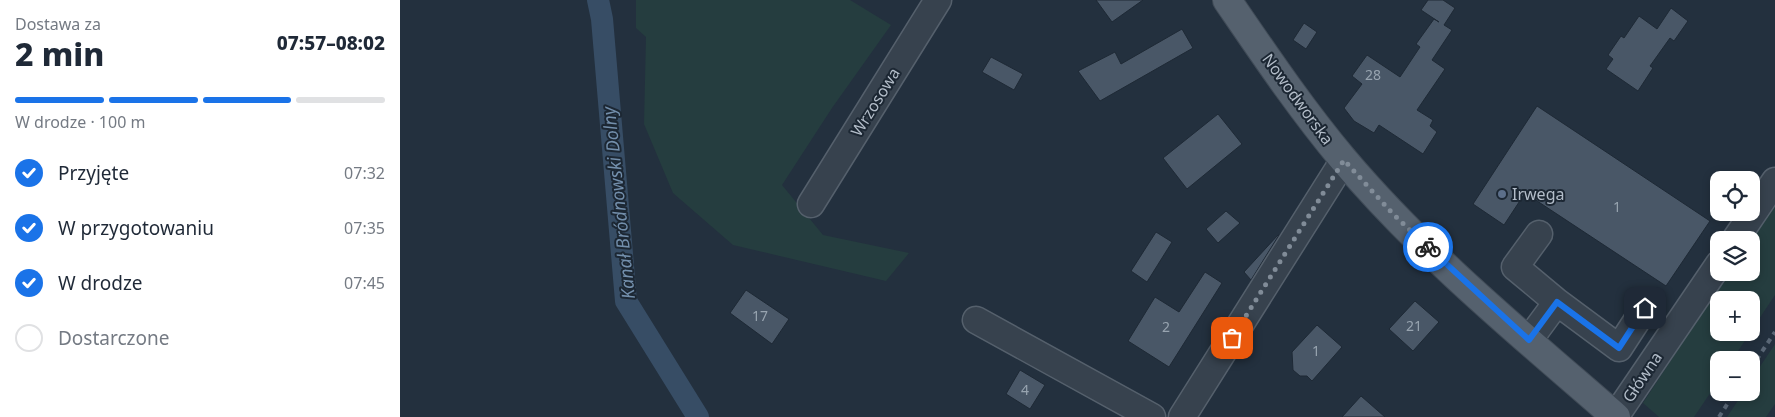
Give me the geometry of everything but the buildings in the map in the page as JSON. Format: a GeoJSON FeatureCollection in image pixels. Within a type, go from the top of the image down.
{"type":"FeatureCollection","features":[{"type":"Feature","properties":{"kind":"main road","name":"Nowodworska"},"geometry":{"type":"LineString","coordinates":[[1227,0],[1290,90],[1344,160],[1393,214],[1484,301],[1615,417]]}},
{"type":"Feature","properties":{"kind":"street","name":"Wrzosowa"},"geometry":{"type":"LineString","coordinates":[[811,204],[938,0]]}},
{"type":"Feature","properties":{"kind":"street"},"geometry":{"type":"LineString","coordinates":[[1182,417],[1344,160]]}},
{"type":"Feature","properties":{"kind":"street"},"geometry":{"type":"LineString","coordinates":[[1741,231],[1775,181]]}},
{"type":"Feature","properties":{"kind":"street"},"geometry":{"type":"LineString","coordinates":[[1539,234],[1515,267],[1557,302],[1619,348],[1645,308]]}},
{"type":"Feature","properties":{"kind":"street","name":"Główna"},"geometry":{"type":"LineString","coordinates":[[1615,417],[1710,277]]}},
{"type":"Feature","properties":{"kind":"street"},"geometry":{"type":"LineString","coordinates":[[1529,340],[1557,302]]}},
{"type":"Feature","properties":{"kind":"street"},"geometry":{"type":"LineString","coordinates":[[976,320],[1152,417]]}},
{"type":"Feature","properties":{"kind":"green space"},"geometry":{"type":"Polygon","coordinates":[[[636,0],[850,0],[891,25],[832,108],[782,185],[823,235],[909,253],[886,281],[733,245],[673,193],[644,124],[646,37],[636,28],[636,0]]]}},
{"type":"Feature","properties":{"kind":"green space"},"geometry":{"type":"Polygon","coordinates":[[[1775,203],[1775,295],[1760,318],[1760,291],[1716,291],[1723,281],[1760,281],[1760,231],[1756,231],[1775,203]]]}},
{"type":"Feature","properties":{"kind":"green space"},"geometry":{"type":"Polygon","coordinates":[[[1710,301],[1710,341],[1745,341],[1738,351],[1710,351],[1710,393],[1694,417],[1659,417],[1643,403],[1710,301]]]}},
{"type":"Feature","properties":{"kind":"green space"},"geometry":{"type":"Polygon","coordinates":[[[1775,344],[1775,404],[1766,417],[1727,417],[1738,401],[1760,401],[1760,366],[1775,344]]]}},
{"type":"Feature","properties":{"kind":"waterway","name":"Kanał Bródnowski Dolny"},"geometry":{"type":"LineString","coordinates":[[598,0],[602,19],[626,301],[698,417]]}},
{"type":"Feature","properties":{"kind":"railway"},"geometry":{"type":"LineString","coordinates":[[1760,354],[1775,332]]}},
{"type":"Feature","properties":{"kind":"railway"},"geometry":{"type":"LineString","coordinates":[[1719,417],[1729,401]]}},
{"type":"Feature","properties":{"kind":"way so far"},"geometry":{"type":"LineString","coordinates":[[1232,338],[1344,160],[1393,214],[1428,247]]}},
{"type":"Feature","properties":{"kind":"place","name":"Irwega"},"geometry":{"type":"Point","coordinates":[1502,194]}},
{"type":"Feature","properties":{"kind":"route"},"geometry":{"type":"LineString","coordinates":[[1428,247],[1484,301],[1529,340],[1557,302],[1619,348],[1645,308]]}}]}
